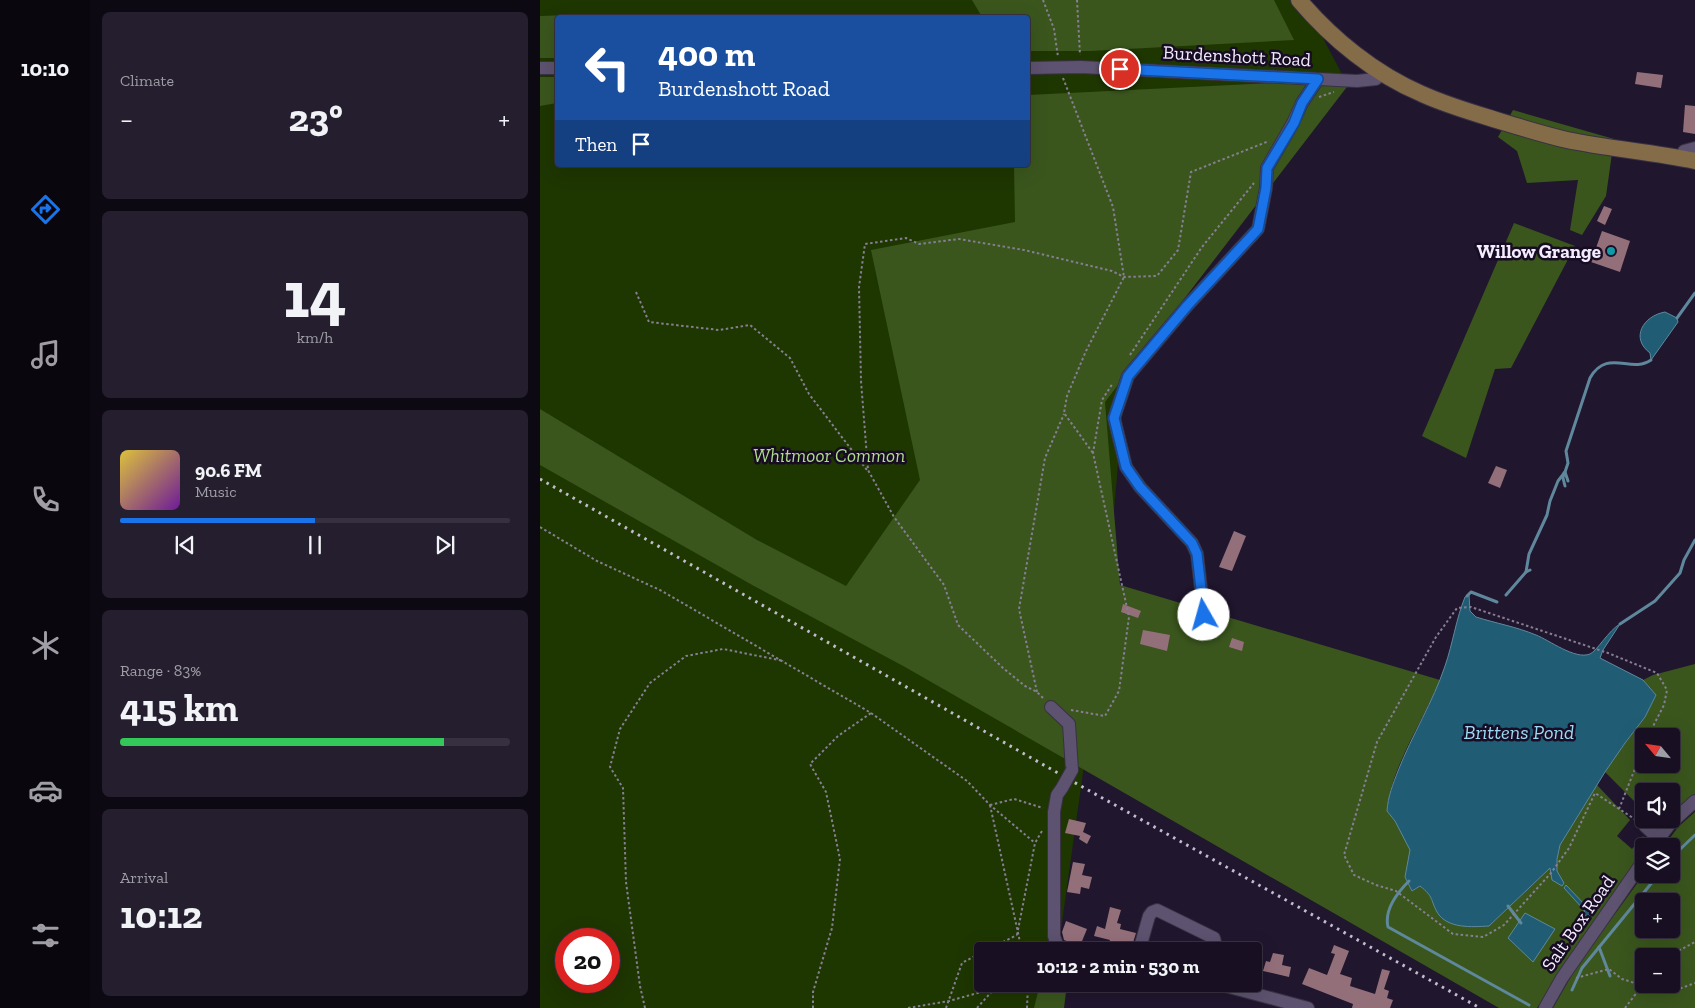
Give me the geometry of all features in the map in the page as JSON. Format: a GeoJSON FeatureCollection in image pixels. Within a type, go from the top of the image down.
{"type":"FeatureCollection","features":[{"type":"Feature","properties":{"kind":"main road"},"geometry":{"type":"LineString","coordinates":[[1299,0],[1335,36],[1383,74],[1432,98],[1567,140],[1626,149],[1664,148],[1692,153]]}},
{"type":"Feature","properties":{"kind":"street","name":"Burdenshott Road"},"geometry":{"type":"LineString","coordinates":[[1030,68],[1081,67],[1367,80],[1376,79],[1383,74]]}},
{"type":"Feature","properties":{"kind":"street"},"geometry":{"type":"LineString","coordinates":[[540,68],[555,68]]}},
{"type":"Feature","properties":{"kind":"street"},"geometry":{"type":"LineString","coordinates":[[1204,615],[1197,554],[1192,543],[1140,487],[1126,467],[1114,418],[1128,376],[1187,306],[1258,229],[1266,188],[1267,168],[1287,135],[1302,103],[1318,79]]}},
{"type":"Feature","properties":{"kind":"street"},"geometry":{"type":"LineString","coordinates":[[1052,707],[1069,724],[1072,770],[1057,796],[1054,812],[1054,936],[1056,942]]}},
{"type":"Feature","properties":{"kind":"street"},"geometry":{"type":"LineString","coordinates":[[1659,838],[1670,824],[1695,801]]}},
{"type":"Feature","properties":{"kind":"street","name":"Salt Box Road"},"geometry":{"type":"LineString","coordinates":[[1545,1008],[1562,978],[1635,873]]}},
{"type":"Feature","properties":{"kind":"street"},"geometry":{"type":"LineString","coordinates":[[1142,942],[1149,916],[1157,910],[1214,938],[1215,942]]}},
{"type":"Feature","properties":{"kind":"street"},"geometry":{"type":"LineString","coordinates":[[1248,992],[1308,1008]]}},
{"type":"Feature","properties":{"kind":"path"},"geometry":{"type":"LineString","coordinates":[[1037,692],[1019,609],[1045,458],[1064,413],[1067,396],[1086,351],[1124,277],[1113,207],[1059,68],[1054,29],[1043,0]]}},
{"type":"Feature","properties":{"kind":"path"},"geometry":{"type":"LineString","coordinates":[[1077,0],[1081,67]]}},
{"type":"Feature","properties":{"kind":"path"},"geometry":{"type":"LineString","coordinates":[[868,470],[861,381],[860,287],[866,244],[906,238],[919,244],[959,239],[1033,252],[1112,271],[1124,277],[1157,276],[1178,250],[1191,172],[1252,146],[1287,135]]}},
{"type":"Feature","properties":{"kind":"path"},"geometry":{"type":"LineString","coordinates":[[1127,360],[1202,247],[1267,168]]}},
{"type":"Feature","properties":{"kind":"path"},"geometry":{"type":"LineString","coordinates":[[636,292],[649,322],[719,330],[750,325],[790,358],[809,394],[868,470],[894,517],[944,585],[958,625],[1003,668],[1025,686],[1037,692],[1052,707],[1105,716],[1119,691],[1129,617],[1093,452],[1102,400],[1117,376]]}},
{"type":"Feature","properties":{"kind":"path"},"geometry":{"type":"LineString","coordinates":[[1064,413],[1093,452]]}},
{"type":"Feature","properties":{"kind":"path"},"geometry":{"type":"LineString","coordinates":[[540,527],[597,561],[662,591],[872,712],[967,781],[990,805],[1035,843]]}},
{"type":"Feature","properties":{"kind":"path"},"geometry":{"type":"LineString","coordinates":[[1635,820],[1594,793],[1569,848],[1551,873],[1504,925],[1482,937],[1454,934],[1396,891],[1376,885],[1354,875],[1344,855],[1377,742],[1436,637],[1457,608],[1471,607],[1608,653],[1657,673],[1667,690],[1664,705],[1652,728]]}},
{"type":"Feature","properties":{"kind":"path"},"geometry":{"type":"LineString","coordinates":[[645,1008],[640,986],[626,882],[623,788],[610,767],[620,729],[650,683],[686,656],[722,649],[787,662]]}},
{"type":"Feature","properties":{"kind":"path"},"geometry":{"type":"LineString","coordinates":[[814,1008],[813,992],[832,928],[840,859],[826,792],[810,764],[838,736],[872,712]]}},
{"type":"Feature","properties":{"kind":"path"},"geometry":{"type":"LineString","coordinates":[[1619,810],[1635,769]]}},
{"type":"Feature","properties":{"kind":"path"},"geometry":{"type":"LineString","coordinates":[[990,805],[1014,799],[1054,812],[1035,843],[1017,935]]}},
{"type":"Feature","properties":{"kind":"path"},"geometry":{"type":"LineString","coordinates":[[990,805],[1019,942]]}},
{"type":"Feature","properties":{"kind":"path"},"geometry":{"type":"LineString","coordinates":[[1003,942],[1017,935]]}},
{"type":"Feature","properties":{"kind":"path"},"geometry":{"type":"LineString","coordinates":[[1680,950],[1695,942]]}},
{"type":"Feature","properties":{"kind":"path"},"geometry":{"type":"LineString","coordinates":[[946,1008],[962,963],[974,957]]}},
{"type":"Feature","properties":{"kind":"path"},"geometry":{"type":"LineString","coordinates":[[1579,979],[1609,969],[1622,978],[1635,982]]}},
{"type":"Feature","properties":{"kind":"path"},"geometry":{"type":"LineString","coordinates":[[1680,988],[1695,983]]}},
{"type":"Feature","properties":{"kind":"path"},"geometry":{"type":"LineString","coordinates":[[908,1008],[980,992]]}},
{"type":"Feature","properties":{"kind":"path"},"geometry":{"type":"LineString","coordinates":[[977,1008],[992,992]]}},
{"type":"Feature","properties":{"kind":"path"},"geometry":{"type":"LineString","coordinates":[[1027,1008],[1028,992]]}},
{"type":"Feature","properties":{"kind":"path"},"geometry":{"type":"LineString","coordinates":[[1625,1008],[1636,993]]}},
{"type":"Feature","properties":{"kind":"green space","name":"Whitmoor Common"},"geometry":{"type":"Polygon","coordinates":[[[540,0],[1303,0],[1343,76],[1126,371],[1105,616],[1059,942],[974,942],[974,992],[1057,992],[1058,1008],[540,1008],[540,0]]]}},
{"type":"Feature","properties":{"kind":"green space"},"geometry":{"type":"Polygon","coordinates":[[[972,0],[1274,0],[1294,40],[1090,51],[1030,51],[1030,15],[981,15],[972,0]]]}},
{"type":"Feature","properties":{"kind":"green space"},"geometry":{"type":"Polygon","coordinates":[[[595,14],[599,15],[568,15],[595,14]]]}},
{"type":"Feature","properties":{"kind":"green space"},"geometry":{"type":"Polygon","coordinates":[[[555,15],[555,58],[540,58],[540,16],[555,15]]]}},
{"type":"Feature","properties":{"kind":"green space"},"geometry":{"type":"Polygon","coordinates":[[[540,77],[555,77],[555,103],[540,106],[540,77]]]}},
{"type":"Feature","properties":{"kind":"green space"},"geometry":{"type":"Polygon","coordinates":[[[1353,79],[1105,402],[1120,585],[1440,680],[1394,778],[1387,811],[1395,821],[1411,850],[1405,877],[1412,891],[1420,886],[1430,894],[1438,914],[1489,926],[1551,867],[1557,859],[1560,845],[1597,785],[1630,820],[1617,836],[1632,849],[1635,845],[1635,865],[1537,1008],[1499,1008],[905,667],[754,586],[540,465],[540,409],[757,540],[846,586],[920,480],[871,250],[1015,222],[1014,167],[1030,167],[1030,95],[1353,79]]]}},
{"type":"Feature","properties":{"kind":"green space"},"geometry":{"type":"Polygon","coordinates":[[[1513,110],[1614,139],[1606,196],[1582,235],[1570,230],[1578,180],[1527,183],[1517,151],[1498,137],[1513,110]]]}},
{"type":"Feature","properties":{"kind":"green space"},"geometry":{"type":"Polygon","coordinates":[[[1514,223],[1575,246],[1511,368],[1495,369],[1466,458],[1422,436],[1514,223]]]}},
{"type":"Feature","properties":{"kind":"green space"},"geometry":{"type":"Polygon","coordinates":[[[1695,664],[1695,794],[1680,808],[1680,783],[1635,783],[1635,802],[1605,772],[1635,730],[1635,773],[1680,773],[1680,728],[1637,728],[1645,717],[1656,695],[1643,680],[1653,675],[1695,664]]]}},
{"type":"Feature","properties":{"kind":"green space"},"geometry":{"type":"Polygon","coordinates":[[[1695,812],[1695,1008],[1553,1008],[1577,966],[1637,883],[1680,883],[1680,838],[1670,838],[1677,828],[1680,828],[1680,825],[1695,812]]]}},
{"type":"Feature","properties":{"kind":"green space"},"geometry":{"type":"Polygon","coordinates":[[[1038,992],[1066,992],[1064,1008],[1034,1008],[1038,992]]]}},
{"type":"Feature","properties":{"kind":"water"},"geometry":{"type":"Polygon","coordinates":[[[1665,312],[1677,318],[1678,322],[1651,360],[1650,353],[1641,341],[1640,334],[1645,323],[1657,314],[1665,312]]]}},
{"type":"Feature","properties":{"kind":"water","name":"Brittens Pond"},"geometry":{"type":"Polygon","coordinates":[[[1469,595],[1470,611],[1476,617],[1529,632],[1562,649],[1577,654],[1584,655],[1593,652],[1620,624],[1600,658],[1643,680],[1656,695],[1645,717],[1635,728],[1605,772],[1560,845],[1557,871],[1564,883],[1562,886],[1552,880],[1550,868],[1489,926],[1475,927],[1460,926],[1447,922],[1441,918],[1430,896],[1420,886],[1412,891],[1405,877],[1410,850],[1395,821],[1387,811],[1394,781],[1440,679],[1465,597],[1469,595]]]}},
{"type":"Feature","properties":{"kind":"water"},"geometry":{"type":"Polygon","coordinates":[[[1566,885],[1587,907],[1590,917],[1586,918],[1584,910],[1564,888],[1566,885]]]}},
{"type":"Feature","properties":{"kind":"water"},"geometry":{"type":"Polygon","coordinates":[[[1525,913],[1555,929],[1533,962],[1508,938],[1525,913]]]}},
{"type":"Feature","properties":{"kind":"building"},"geometry":{"type":"Polygon","coordinates":[[[1637,72],[1663,75],[1661,88],[1635,84],[1637,72]]]}},
{"type":"Feature","properties":{"kind":"building"},"geometry":{"type":"Polygon","coordinates":[[[1685,105],[1695,106],[1695,134],[1683,132],[1685,105]]]}},
{"type":"Feature","properties":{"kind":"building"},"geometry":{"type":"Polygon","coordinates":[[[1604,206],[1612,209],[1605,225],[1597,221],[1604,206]]]}},
{"type":"Feature","properties":{"kind":"building","name":"Willow Grange"},"geometry":{"type":"Polygon","coordinates":[[[1602,231],[1630,241],[1620,272],[1591,262],[1602,231]]]}},
{"type":"Feature","properties":{"kind":"building"},"geometry":{"type":"Polygon","coordinates":[[[1496,466],[1507,470],[1500,488],[1488,483],[1496,466]]]}},
{"type":"Feature","properties":{"kind":"building"},"geometry":{"type":"Polygon","coordinates":[[[1234,531],[1246,536],[1232,571],[1219,567],[1234,531]]]}},
{"type":"Feature","properties":{"kind":"building"},"geometry":{"type":"Polygon","coordinates":[[[1123,604],[1141,611],[1138,618],[1121,612],[1123,604]]]}},
{"type":"Feature","properties":{"kind":"building"},"geometry":{"type":"Polygon","coordinates":[[[1143,630],[1170,635],[1167,651],[1140,644],[1143,630]]]}},
{"type":"Feature","properties":{"kind":"building"},"geometry":{"type":"Polygon","coordinates":[[[1232,638],[1244,642],[1242,651],[1229,647],[1232,638]]]}},
{"type":"Feature","properties":{"kind":"building"},"geometry":{"type":"Polygon","coordinates":[[[1069,819],[1086,823],[1083,832],[1091,836],[1087,844],[1079,839],[1080,836],[1065,833],[1069,819]]]}},
{"type":"Feature","properties":{"kind":"building"},"geometry":{"type":"Polygon","coordinates":[[[1073,862],[1085,864],[1082,875],[1092,877],[1089,889],[1081,887],[1080,894],[1067,892],[1073,862]]]}},
{"type":"Feature","properties":{"kind":"building"},"geometry":{"type":"Polygon","coordinates":[[[1110,907],[1121,910],[1117,923],[1121,924],[1120,929],[1136,933],[1133,942],[1109,942],[1110,940],[1094,936],[1097,926],[1105,929],[1110,907]]]}},
{"type":"Feature","properties":{"kind":"building"},"geometry":{"type":"Polygon","coordinates":[[[1066,921],[1087,929],[1082,942],[1064,940],[1062,932],[1066,921]]]}},
{"type":"Feature","properties":{"kind":"building"},"geometry":{"type":"Polygon","coordinates":[[[1334,945],[1349,951],[1340,974],[1352,978],[1350,986],[1375,994],[1382,969],[1390,971],[1384,989],[1389,991],[1387,998],[1393,1000],[1390,1008],[1352,1008],[1353,1004],[1302,984],[1309,968],[1327,975],[1335,954],[1331,953],[1334,945]]]}},
{"type":"Feature","properties":{"kind":"building"},"geometry":{"type":"Polygon","coordinates":[[[1273,953],[1284,955],[1282,965],[1291,967],[1289,977],[1263,971],[1266,961],[1270,962],[1273,953]]]}},
{"type":"Feature","properties":{"kind":"waterway"},"geometry":{"type":"LineString","coordinates":[[1677,318],[1695,293]]}},
{"type":"Feature","properties":{"kind":"waterway"},"geometry":{"type":"LineString","coordinates":[[1526,572],[1529,554],[1547,515],[1558,481],[1565,472],[1568,463],[1566,451],[1590,378],[1604,364],[1643,364],[1651,360]]}},
{"type":"Feature","properties":{"kind":"waterway"},"geometry":{"type":"LineString","coordinates":[[1565,472],[1568,481]]}},
{"type":"Feature","properties":{"kind":"waterway"},"geometry":{"type":"LineString","coordinates":[[1564,473],[1565,486]]}},
{"type":"Feature","properties":{"kind":"waterway"},"geometry":{"type":"LineString","coordinates":[[1620,624],[1655,601],[1680,573],[1684,560],[1695,540]]}},
{"type":"Feature","properties":{"kind":"waterway"},"geometry":{"type":"LineString","coordinates":[[1506,595],[1526,572],[1530,570]]}},
{"type":"Feature","properties":{"kind":"waterway"},"geometry":{"type":"LineString","coordinates":[[1467,596],[1471,592],[1497,602]]}},
{"type":"Feature","properties":{"kind":"waterway"},"geometry":{"type":"LineString","coordinates":[[1680,849],[1695,835]]}},
{"type":"Feature","properties":{"kind":"waterway"},"geometry":{"type":"LineString","coordinates":[[1409,881],[1392,902],[1388,914],[1388,927],[1529,1005]]}},
{"type":"Feature","properties":{"kind":"waterway"},"geometry":{"type":"LineString","coordinates":[[1572,990],[1582,968],[1652,883]]}},
{"type":"Feature","properties":{"kind":"waterway"},"geometry":{"type":"LineString","coordinates":[[1508,906],[1521,923]]}},
{"type":"Feature","properties":{"kind":"waterway"},"geometry":{"type":"LineString","coordinates":[[1599,947],[1610,976]]}},
{"type":"Feature","properties":{"kind":"railway"},"geometry":{"type":"LineString","coordinates":[[540,479],[1079,785],[1480,1008]]}},
{"type":"Feature","properties":{"kind":"place","name":"Willow Grange"},"geometry":{"type":"Point","coordinates":[1611,251]}},
{"type":"Feature","properties":{"kind":"route"},"geometry":{"type":"LineString","coordinates":[[1120,69],[1318,79],[1302,103],[1294,123],[1267,168],[1266,188],[1258,229],[1187,306],[1128,376],[1114,418],[1126,467],[1140,487],[1192,543],[1197,554],[1204,615]]}}]}
